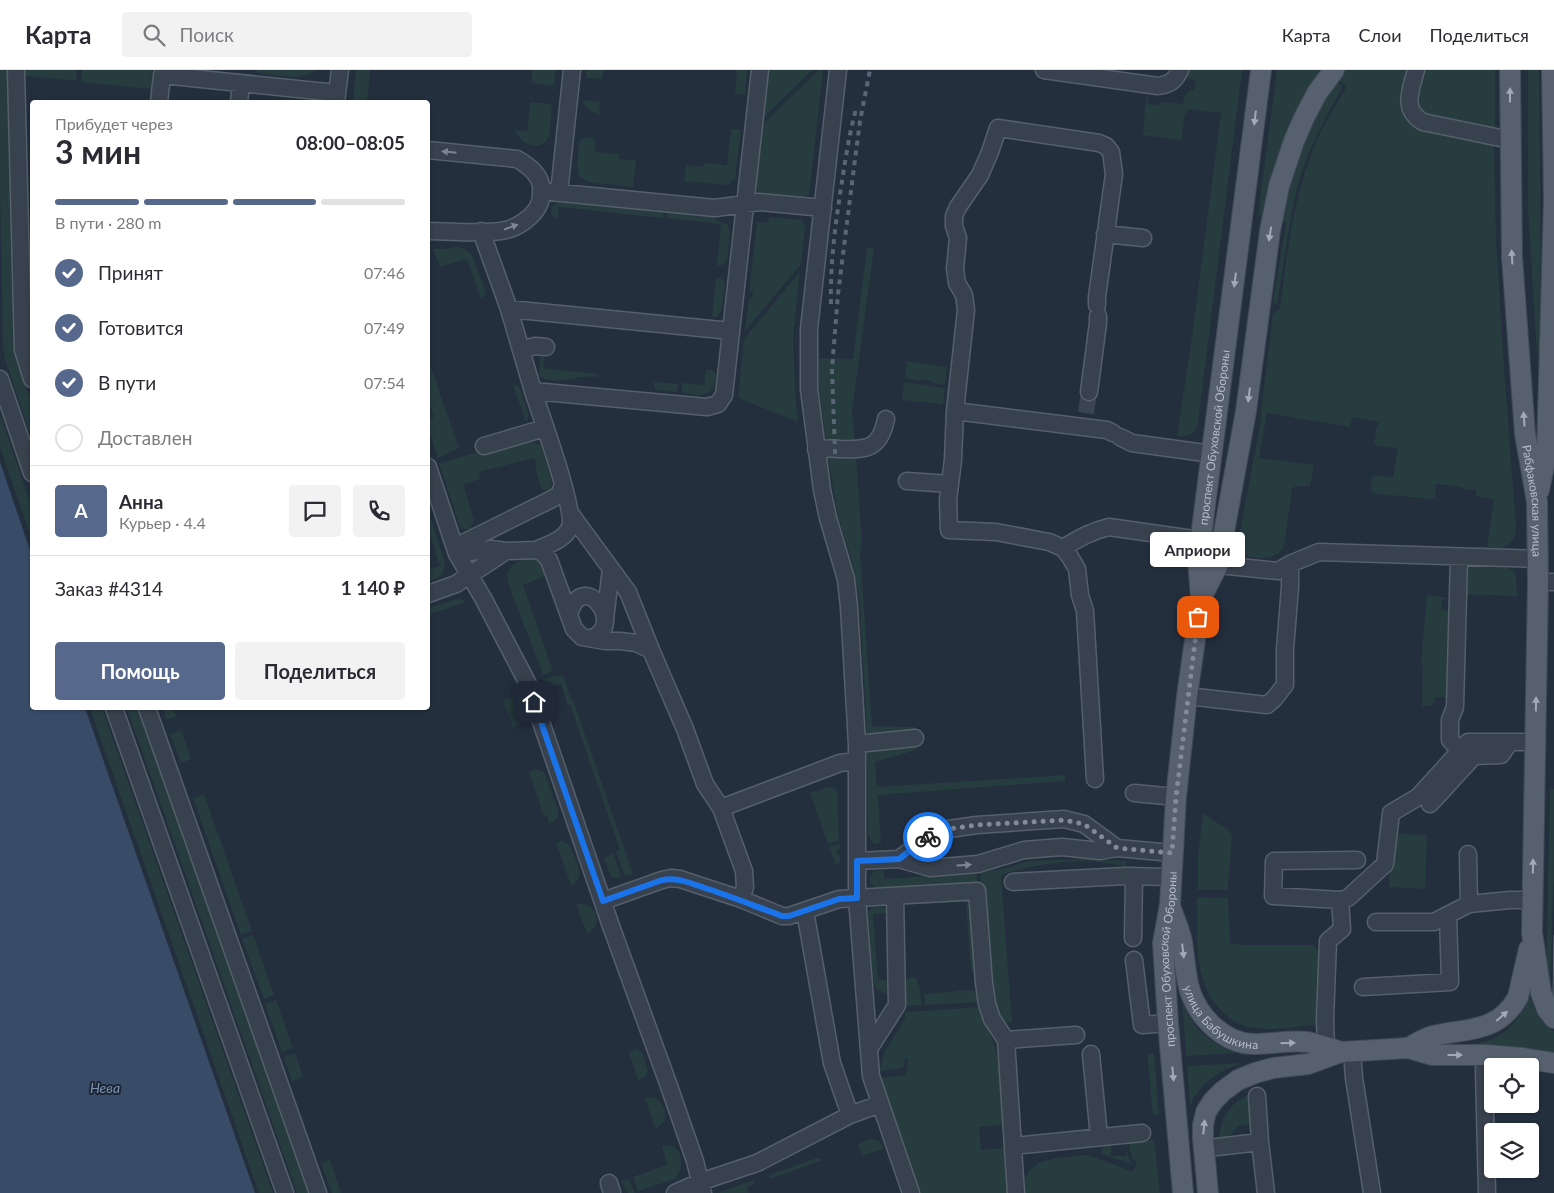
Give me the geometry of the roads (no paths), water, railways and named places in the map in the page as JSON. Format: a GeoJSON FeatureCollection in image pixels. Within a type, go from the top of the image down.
{"type":"FeatureCollection","features":[{"type":"Feature","properties":{"kind":"main road","name":"проспект Обуховской Обороны"},"geometry":{"type":"LineString","coordinates":[[1183,1193],[1163,942],[1170,904],[1176,797],[1187,696],[1201,598],[1198,560],[1200,540],[1261,70]]}},
{"type":"Feature","properties":{"kind":"main road"},"geometry":{"type":"LineString","coordinates":[[1201,598],[1218,565],[1246,411],[1270,231],[1279,186],[1304,118],[1334,70]]}},
{"type":"Feature","properties":{"kind":"main road","name":"Рабфаковская улица"},"geometry":{"type":"LineString","coordinates":[[1510,70],[1512,257],[1524,425],[1537,502],[1538,559],[1546,582],[1536,742],[1532,932],[1541,993],[1547,1009],[1554,1018]]}},
{"type":"Feature","properties":{"kind":"main road"},"geometry":{"type":"LineString","coordinates":[[1537,502],[1547,451],[1554,200],[1552,70]]}},
{"type":"Feature","properties":{"kind":"main road","name":"улица Бабушкина"},"geometry":{"type":"LineString","coordinates":[[1170,904],[1182,942],[1190,992],[1210,1023],[1233,1040],[1252,1044],[1307,1042],[1340,1050],[1408,1048],[1432,1055],[1485,1055],[1554,1063]]}},
{"type":"Feature","properties":{"kind":"main road","name":"Рабфаковская улица"},"geometry":{"type":"LineString","coordinates":[[1520,990],[1532,932]]}},
{"type":"Feature","properties":{"kind":"main road","name":"улица Бабушкина"},"geometry":{"type":"LineString","coordinates":[[1408,1048],[1430,1037],[1483,1027],[1493,1023],[1514,1004],[1520,990]]}},
{"type":"Feature","properties":{"kind":"main road","name":"улица Бабушкина"},"geometry":{"type":"LineString","coordinates":[[1208,1193],[1203,1125],[1206,1112],[1213,1101],[1238,1080],[1255,1072],[1308,1064],[1340,1050]]}},
{"type":"Feature","properties":{"kind":"lane"},"geometry":{"type":"LineString","coordinates":[[16,70],[23,350],[30,373]]}},
{"type":"Feature","properties":{"kind":"lane"},"geometry":{"type":"LineString","coordinates":[[159,100],[162,75],[241,83],[337,98],[340,70]]}},
{"type":"Feature","properties":{"kind":"lane"},"geometry":{"type":"LineString","coordinates":[[559,193],[572,70]]}},
{"type":"Feature","properties":{"kind":"lane"},"geometry":{"type":"LineString","coordinates":[[533,390],[707,407],[718,404],[724,395],[760,70]]}},
{"type":"Feature","properties":{"kind":"lane"},"geometry":{"type":"LineString","coordinates":[[838,70],[809,329],[809,389],[816,449],[828,518],[838,549],[847,588],[849,607],[857,744],[857,898],[871,1076],[911,1193]]}},
{"type":"Feature","properties":{"kind":"lane"},"geometry":{"type":"LineString","coordinates":[[1044,70],[1158,86],[1175,80],[1180,70]]}},
{"type":"Feature","properties":{"kind":"lane"},"geometry":{"type":"LineString","coordinates":[[1416,70],[1408,101],[1414,117],[1423,122],[1510,140]]}},
{"type":"Feature","properties":{"kind":"lane"},"geometry":{"type":"LineString","coordinates":[[238,100],[241,83]]}},
{"type":"Feature","properties":{"kind":"lane"},"geometry":{"type":"LineString","coordinates":[[1089,392],[1097,297],[1114,174],[1111,152],[1106,146],[1099,143],[998,128],[980,175],[954,216],[954,226],[958,238],[955,269],[957,283],[964,295],[966,310],[955,411],[954,460],[948,500],[949,530],[996,532],[1049,542],[1063,548],[1070,557],[1077,570],[1080,595],[1085,611],[1095,779]]}},
{"type":"Feature","properties":{"kind":"lane"},"geometry":{"type":"LineString","coordinates":[[430,150],[517,159],[538,175],[542,186],[540,202],[533,213],[521,224],[502,231],[430,231]]}},
{"type":"Feature","properties":{"kind":"lane"},"geometry":{"type":"LineString","coordinates":[[541,191],[715,208],[759,202],[823,208]]}},
{"type":"Feature","properties":{"kind":"lane"},"geometry":{"type":"LineString","coordinates":[[481,231],[509,309],[570,513],[570,527],[550,550],[549,560]]}},
{"type":"Feature","properties":{"kind":"lane"},"geometry":{"type":"LineString","coordinates":[[1106,234],[1143,238]]}},
{"type":"Feature","properties":{"kind":"lane"},"geometry":{"type":"LineString","coordinates":[[509,309],[731,331]]}},
{"type":"Feature","properties":{"kind":"lane"},"geometry":{"type":"LineString","coordinates":[[521,350],[534,346],[546,347]]}},
{"type":"Feature","properties":{"kind":"lane"},"geometry":{"type":"LineString","coordinates":[[0,379],[30,467]]}},
{"type":"Feature","properties":{"kind":"lane"},"geometry":{"type":"LineString","coordinates":[[955,411],[1085,420],[1132,443],[1212,454]]}},
{"type":"Feature","properties":{"kind":"lane"},"geometry":{"type":"LineString","coordinates":[[816,449],[855,449],[871,446],[880,438],[886,418]]}},
{"type":"Feature","properties":{"kind":"lane"},"geometry":{"type":"LineString","coordinates":[[484,446],[545,428]]}},
{"type":"Feature","properties":{"kind":"lane"},"geometry":{"type":"LineString","coordinates":[[430,473],[456,550],[528,684],[666,1077],[702,1187]]}},
{"type":"Feature","properties":{"kind":"lane"},"geometry":{"type":"LineString","coordinates":[[907,481],[950,484]]}},
{"type":"Feature","properties":{"kind":"lane"},"geometry":{"type":"LineString","coordinates":[[456,550],[552,500],[559,494],[563,485]]}},
{"type":"Feature","properties":{"kind":"lane"},"geometry":{"type":"LineString","coordinates":[[570,513],[628,592],[685,729],[704,784],[721,808],[744,871],[745,887],[741,900]]}},
{"type":"Feature","properties":{"kind":"lane"},"geometry":{"type":"LineString","coordinates":[[1063,548],[1081,537],[1108,527],[1200,540]]}},
{"type":"Feature","properties":{"kind":"lane"},"geometry":{"type":"LineString","coordinates":[[456,550],[536,550],[558,539],[582,537],[591,542]]}},
{"type":"Feature","properties":{"kind":"lane"},"geometry":{"type":"LineString","coordinates":[[536,550],[543,553],[549,560],[574,629],[582,637],[636,643],[651,650]]}},
{"type":"Feature","properties":{"kind":"lane"},"geometry":{"type":"LineString","coordinates":[[430,593],[456,584],[506,551]]}},
{"type":"Feature","properties":{"kind":"lane"},"geometry":{"type":"LineString","coordinates":[[1218,565],[1278,571],[1319,552],[1538,559]]}},
{"type":"Feature","properties":{"kind":"lane"},"geometry":{"type":"LineString","coordinates":[[1459,557],[1455,707],[1450,720],[1450,740],[1459,750]]}},
{"type":"Feature","properties":{"kind":"lane"},"geometry":{"type":"LineString","coordinates":[[1187,696],[1267,705],[1274,699],[1284,685],[1290,564]]}},
{"type":"Feature","properties":{"kind":"lane"},"geometry":{"type":"LineString","coordinates":[[592,638],[599,635],[604,627],[611,569]]}},
{"type":"Feature","properties":{"kind":"lane"},"geometry":{"type":"LineString","coordinates":[[569,615],[572,604],[578,598],[587,596],[596,600],[602,608],[605,619]]}},
{"type":"Feature","properties":{"kind":"lane"},"geometry":{"type":"LineString","coordinates":[[115,710],[285,1193]]}},
{"type":"Feature","properties":{"kind":"lane"},"geometry":{"type":"LineString","coordinates":[[148,710],[318,1193]]}},
{"type":"Feature","properties":{"kind":"lane"},"geometry":{"type":"LineString","coordinates":[[857,744],[915,738]]}},
{"type":"Feature","properties":{"kind":"lane"},"geometry":{"type":"LineString","coordinates":[[1357,860],[1274,861],[1273,896],[1340,900],[1348,898],[1385,864],[1391,813],[1418,798],[1468,742],[1536,742]]}},
{"type":"Feature","properties":{"kind":"lane"},"geometry":{"type":"LineString","coordinates":[[1430,804],[1474,756],[1501,755],[1510,742]]}},
{"type":"Feature","properties":{"kind":"lane"},"geometry":{"type":"LineString","coordinates":[[721,808],[840,763],[857,761]]}},
{"type":"Feature","properties":{"kind":"lane"},"geometry":{"type":"LineString","coordinates":[[1134,793],[1176,797]]}},
{"type":"Feature","properties":{"kind":"lane"},"geometry":{"type":"LineString","coordinates":[[899,859],[929,836],[949,829],[977,825],[1056,820],[1084,824],[1117,848]]}},
{"type":"Feature","properties":{"kind":"lane"},"geometry":{"type":"LineString","coordinates":[[857,861],[899,859],[930,868],[978,864],[1024,850],[1062,847],[1100,851],[1117,848],[1172,853]]}},
{"type":"Feature","properties":{"kind":"lane"},"geometry":{"type":"LineString","coordinates":[[1468,854],[1469,904]]}},
{"type":"Feature","properties":{"kind":"lane"},"geometry":{"type":"LineString","coordinates":[[1014,882],[1134,876],[1170,878]]}},
{"type":"Feature","properties":{"kind":"lane"},"geometry":{"type":"LineString","coordinates":[[1133,938],[1134,876]]}},
{"type":"Feature","properties":{"kind":"lane"},"geometry":{"type":"LineString","coordinates":[[603,901],[671,878],[680,879],[782,916],[789,916],[839,899],[977,890],[987,1004],[992,1019],[1006,1040],[1016,1193]]}},
{"type":"Feature","properties":{"kind":"lane"},"geometry":{"type":"LineString","coordinates":[[869,1049],[897,1005],[895,896]]}},
{"type":"Feature","properties":{"kind":"lane"},"geometry":{"type":"LineString","coordinates":[[1340,900],[1342,929],[1328,941],[1325,1020],[1354,1078],[1372,1193]]}},
{"type":"Feature","properties":{"kind":"lane"},"geometry":{"type":"LineString","coordinates":[[1376,922],[1434,922],[1469,904],[1533,900]]}},
{"type":"Feature","properties":{"kind":"lane"},"geometry":{"type":"LineString","coordinates":[[805,911],[832,1063],[850,1115]]}},
{"type":"Feature","properties":{"kind":"lane"},"geometry":{"type":"LineString","coordinates":[[1362,987],[1450,982],[1448,915]]}},
{"type":"Feature","properties":{"kind":"lane"},"geometry":{"type":"LineString","coordinates":[[1134,960],[1142,1026],[1168,1023]]}},
{"type":"Feature","properties":{"kind":"lane"},"geometry":{"type":"LineString","coordinates":[[1006,1040],[1076,1035]]}},
{"type":"Feature","properties":{"kind":"lane"},"geometry":{"type":"LineString","coordinates":[[1091,1054],[1099,1137]]}},
{"type":"Feature","properties":{"kind":"lane"},"geometry":{"type":"LineString","coordinates":[[1485,1055],[1487,1193]]}},
{"type":"Feature","properties":{"kind":"lane"},"geometry":{"type":"LineString","coordinates":[[1258,1096],[1260,1142],[1266,1193]]}},
{"type":"Feature","properties":{"kind":"lane"},"geometry":{"type":"LineString","coordinates":[[675,1193],[702,1187],[757,1163],[850,1115],[880,1104]]}},
{"type":"Feature","properties":{"kind":"lane"},"geometry":{"type":"LineString","coordinates":[[1013,1146],[1142,1133]]}},
{"type":"Feature","properties":{"kind":"lane"},"geometry":{"type":"LineString","coordinates":[[1216,1147],[1260,1142]]}},
{"type":"Feature","properties":{"kind":"water","name":"Нева"},"geometry":{"type":"Polygon","coordinates":[[[0,462],[30,550],[30,710],[86,710],[255,1193],[0,1193],[0,462]]]}},
{"type":"Feature","properties":{"kind":"tunnel"},"geometry":{"type":"LineString","coordinates":[[1086,413],[1089,392]]}},
{"type":"Feature","properties":{"kind":"tram line"},"geometry":{"type":"LineString","coordinates":[[1554,935],[1554,1021]]}},
{"type":"Feature","properties":{"kind":"railway"},"geometry":{"type":"LineString","coordinates":[[835,454],[832,369],[838,294],[860,121],[870,70]]}},
{"type":"Feature","properties":{"kind":"railway"},"geometry":{"type":"LineString","coordinates":[[831,304],[832,260],[837,217],[847,148],[856,109]]}},
{"type":"Feature","properties":{"kind":"place","name":"Априори"},"geometry":{"type":"Point","coordinates":[1198,617]}}]}
